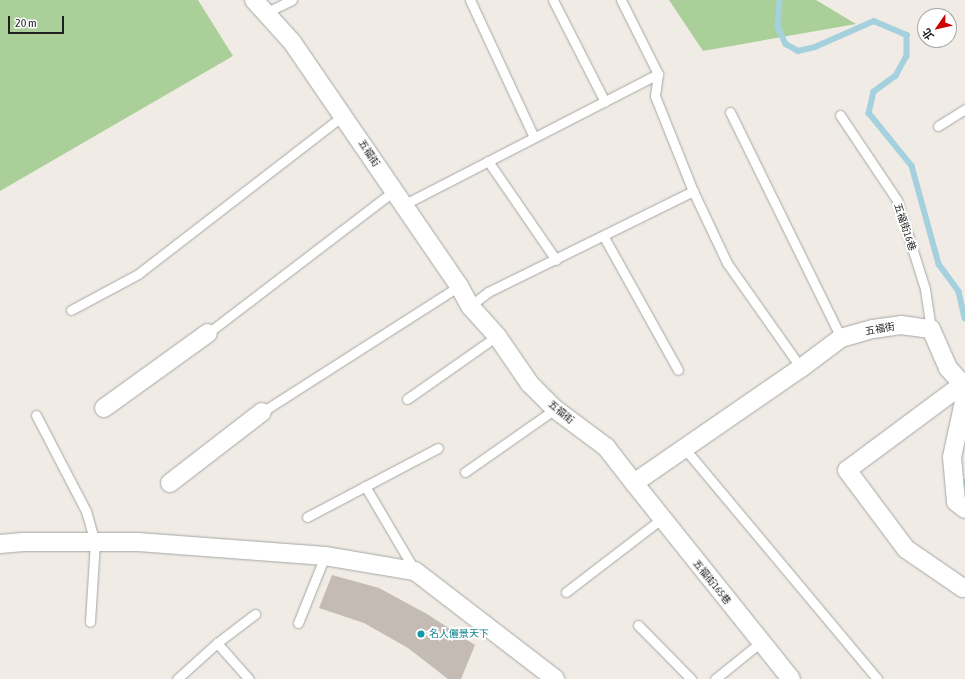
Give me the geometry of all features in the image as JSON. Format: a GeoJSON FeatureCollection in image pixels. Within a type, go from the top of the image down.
{"type":"FeatureCollection","features":[{"type":"Feature","properties":{"kind":"street","name":"五福街"},"geometry":{"type":"LineString","coordinates":[[259,6],[292,42],[344,115],[459,286],[470,306],[497,336],[530,384],[555,409],[606,447],[634,483],[802,368],[841,338],[873,329],[901,325],[931,329]]}},
{"type":"Feature","properties":{"kind":"street"},"geometry":{"type":"LineString","coordinates":[[931,329],[948,368],[964,389],[952,457],[956,502],[965,509]]}},
{"type":"Feature","properties":{"kind":"street"},"geometry":{"type":"LineString","coordinates":[[104,408],[208,333]]}},
{"type":"Feature","properties":{"kind":"street"},"geometry":{"type":"LineString","coordinates":[[964,389],[847,470],[906,549],[964,588]]}},
{"type":"Feature","properties":{"kind":"street"},"geometry":{"type":"LineString","coordinates":[[170,483],[262,412]]}},
{"type":"Feature","properties":{"kind":"street","name":"五福街165巷"},"geometry":{"type":"LineString","coordinates":[[634,483],[661,519],[791,679]]}},
{"type":"Feature","properties":{"kind":"street"},"geometry":{"type":"LineString","coordinates":[[0,544],[138,542],[325,556],[415,571],[555,679]]}},
{"type":"Feature","properties":{"kind":"lane"},"geometry":{"type":"LineString","coordinates":[[259,6],[292,0]]}},
{"type":"Feature","properties":{"kind":"lane"},"geometry":{"type":"LineString","coordinates":[[470,0],[534,137]]}},
{"type":"Feature","properties":{"kind":"lane"},"geometry":{"type":"LineString","coordinates":[[553,0],[604,102]]}},
{"type":"Feature","properties":{"kind":"lane"},"geometry":{"type":"LineString","coordinates":[[621,0],[658,74],[655,96],[693,191],[727,263],[802,368]]}},
{"type":"Feature","properties":{"kind":"lane"},"geometry":{"type":"LineString","coordinates":[[208,333],[399,198],[488,161],[658,74]]}},
{"type":"Feature","properties":{"kind":"lane"},"geometry":{"type":"LineString","coordinates":[[938,126],[965,109]]}},
{"type":"Feature","properties":{"kind":"lane"},"geometry":{"type":"LineString","coordinates":[[730,112],[841,338]]}},
{"type":"Feature","properties":{"kind":"lane"},"geometry":{"type":"LineString","coordinates":[[71,310],[138,274],[344,115]]}},
{"type":"Feature","properties":{"kind":"lane","name":"五福街16巷"},"geometry":{"type":"LineString","coordinates":[[840,116],[897,200],[925,290],[931,329]]}},
{"type":"Feature","properties":{"kind":"lane"},"geometry":{"type":"LineString","coordinates":[[488,161],[556,260]]}},
{"type":"Feature","properties":{"kind":"lane"},"geometry":{"type":"LineString","coordinates":[[470,306],[488,292],[604,237],[693,191]]}},
{"type":"Feature","properties":{"kind":"lane"},"geometry":{"type":"LineString","coordinates":[[604,237],[678,370]]}},
{"type":"Feature","properties":{"kind":"lane"},"geometry":{"type":"LineString","coordinates":[[262,412],[459,286]]}},
{"type":"Feature","properties":{"kind":"lane"},"geometry":{"type":"LineString","coordinates":[[407,399],[497,336]]}},
{"type":"Feature","properties":{"kind":"lane"},"geometry":{"type":"LineString","coordinates":[[465,472],[555,409]]}},
{"type":"Feature","properties":{"kind":"lane"},"geometry":{"type":"LineString","coordinates":[[36,415],[86,511],[95,542],[90,622]]}},
{"type":"Feature","properties":{"kind":"lane"},"geometry":{"type":"LineString","coordinates":[[307,516],[438,448]]}},
{"type":"Feature","properties":{"kind":"lane"},"geometry":{"type":"LineString","coordinates":[[685,449],[877,679]]}},
{"type":"Feature","properties":{"kind":"lane"},"geometry":{"type":"LineString","coordinates":[[365,486],[415,571]]}},
{"type":"Feature","properties":{"kind":"lane"},"geometry":{"type":"LineString","coordinates":[[566,592],[661,519]]}},
{"type":"Feature","properties":{"kind":"lane"},"geometry":{"type":"LineString","coordinates":[[298,623],[325,556]]}},
{"type":"Feature","properties":{"kind":"lane"},"geometry":{"type":"LineString","coordinates":[[177,679],[216,643],[255,614]]}},
{"type":"Feature","properties":{"kind":"lane"},"geometry":{"type":"LineString","coordinates":[[638,624],[691,679]]}},
{"type":"Feature","properties":{"kind":"lane"},"geometry":{"type":"LineString","coordinates":[[715,679],[761,642]]}},
{"type":"Feature","properties":{"kind":"lane"},"geometry":{"type":"LineString","coordinates":[[216,643],[249,679]]}},
{"type":"Feature","properties":{"kind":"green space"},"geometry":{"type":"Polygon","coordinates":[[[0,0],[198,0],[233,56],[0,191],[0,0]]]}},
{"type":"Feature","properties":{"kind":"green space"},"geometry":{"type":"Polygon","coordinates":[[[669,0],[816,0],[856,24],[703,51],[669,0]]]}},
{"type":"Feature","properties":{"kind":"building","name":"名人儷景天下"},"geometry":{"type":"Polygon","coordinates":[[[332,575],[379,588],[427,614],[475,645],[461,679],[448,679],[408,648],[364,623],[319,608],[332,575]]]}},
{"type":"Feature","properties":{"kind":"waterway"},"geometry":{"type":"LineString","coordinates":[[780,0],[778,27],[786,44],[798,51],[815,47],[874,21],[907,35],[907,56],[896,76],[874,92],[869,113],[912,166],[939,264],[959,292],[965,318]]}},
{"type":"Feature","properties":{"kind":"place","name":"名人儷景天下"},"geometry":{"type":"Point","coordinates":[421,634]}}]}
